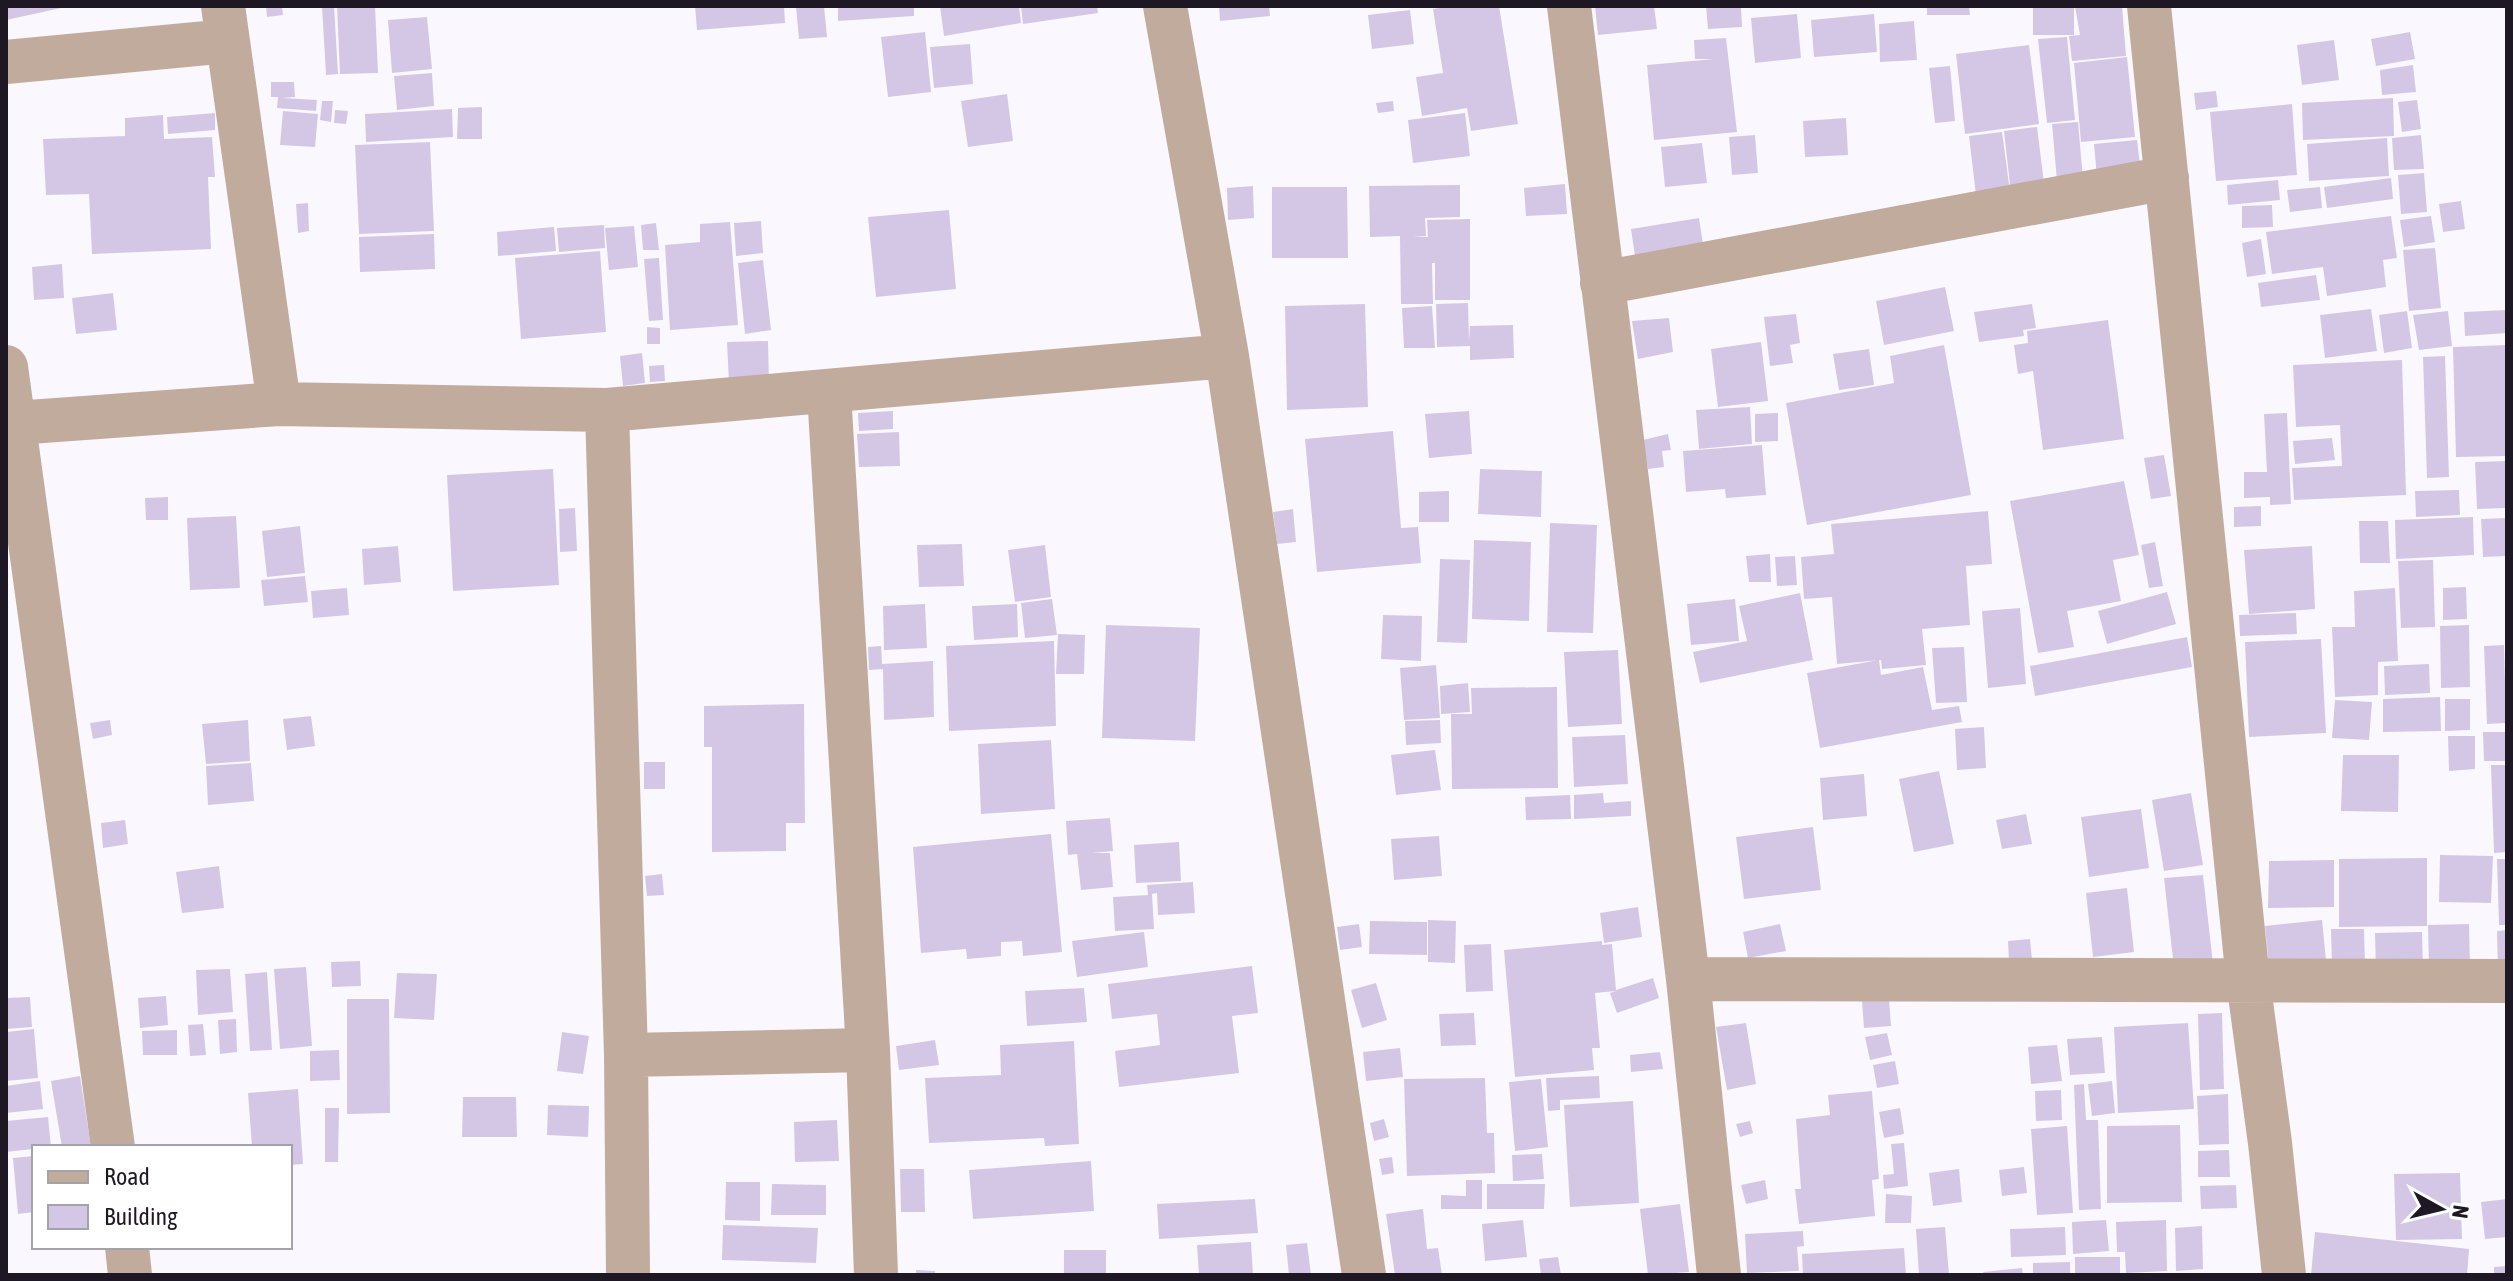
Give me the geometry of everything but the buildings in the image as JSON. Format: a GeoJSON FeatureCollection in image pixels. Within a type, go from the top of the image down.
{"type":"FeatureCollection","features":[{"type":"Feature","properties":{"kind":"street"},"geometry":{"type":"LineString","coordinates":[[1165,6],[1227,356],[1364,1275]]}},
{"type":"Feature","properties":{"kind":"street"},"geometry":{"type":"LineString","coordinates":[[1569,6],[1688,979],[1719,1275]]}},
{"type":"Feature","properties":{"kind":"street"},"geometry":{"type":"LineString","coordinates":[[2149,6],[2248,980],[2284,1275]]}},
{"type":"Feature","properties":{"kind":"street"},"geometry":{"type":"LineString","coordinates":[[6,62],[226,23],[279,404]]}},
{"type":"Feature","properties":{"kind":"street"},"geometry":{"type":"LineString","coordinates":[[1602,283],[2167,178]]}},
{"type":"Feature","properties":{"kind":"street"},"geometry":{"type":"LineString","coordinates":[[15,423],[279,404],[607,410],[1227,356]]}},
{"type":"Feature","properties":{"kind":"street"},"geometry":{"type":"LineString","coordinates":[[6,367],[113,1145]]}},
{"type":"Feature","properties":{"kind":"street"},"geometry":{"type":"LineString","coordinates":[[829,392],[868,1050],[876,1275]]}},
{"type":"Feature","properties":{"kind":"street"},"geometry":{"type":"LineString","coordinates":[[607,410],[626,1055],[628,1275]]}},
{"type":"Feature","properties":{"kind":"street"},"geometry":{"type":"LineString","coordinates":[[1688,979],[2507,981]]}},
{"type":"Feature","properties":{"kind":"street"},"geometry":{"type":"LineString","coordinates":[[626,1055],[868,1050]]}},
{"type":"Feature","properties":{"kind":"street"},"geometry":{"type":"LineString","coordinates":[[127,1249],[130,1275]]}}]}
